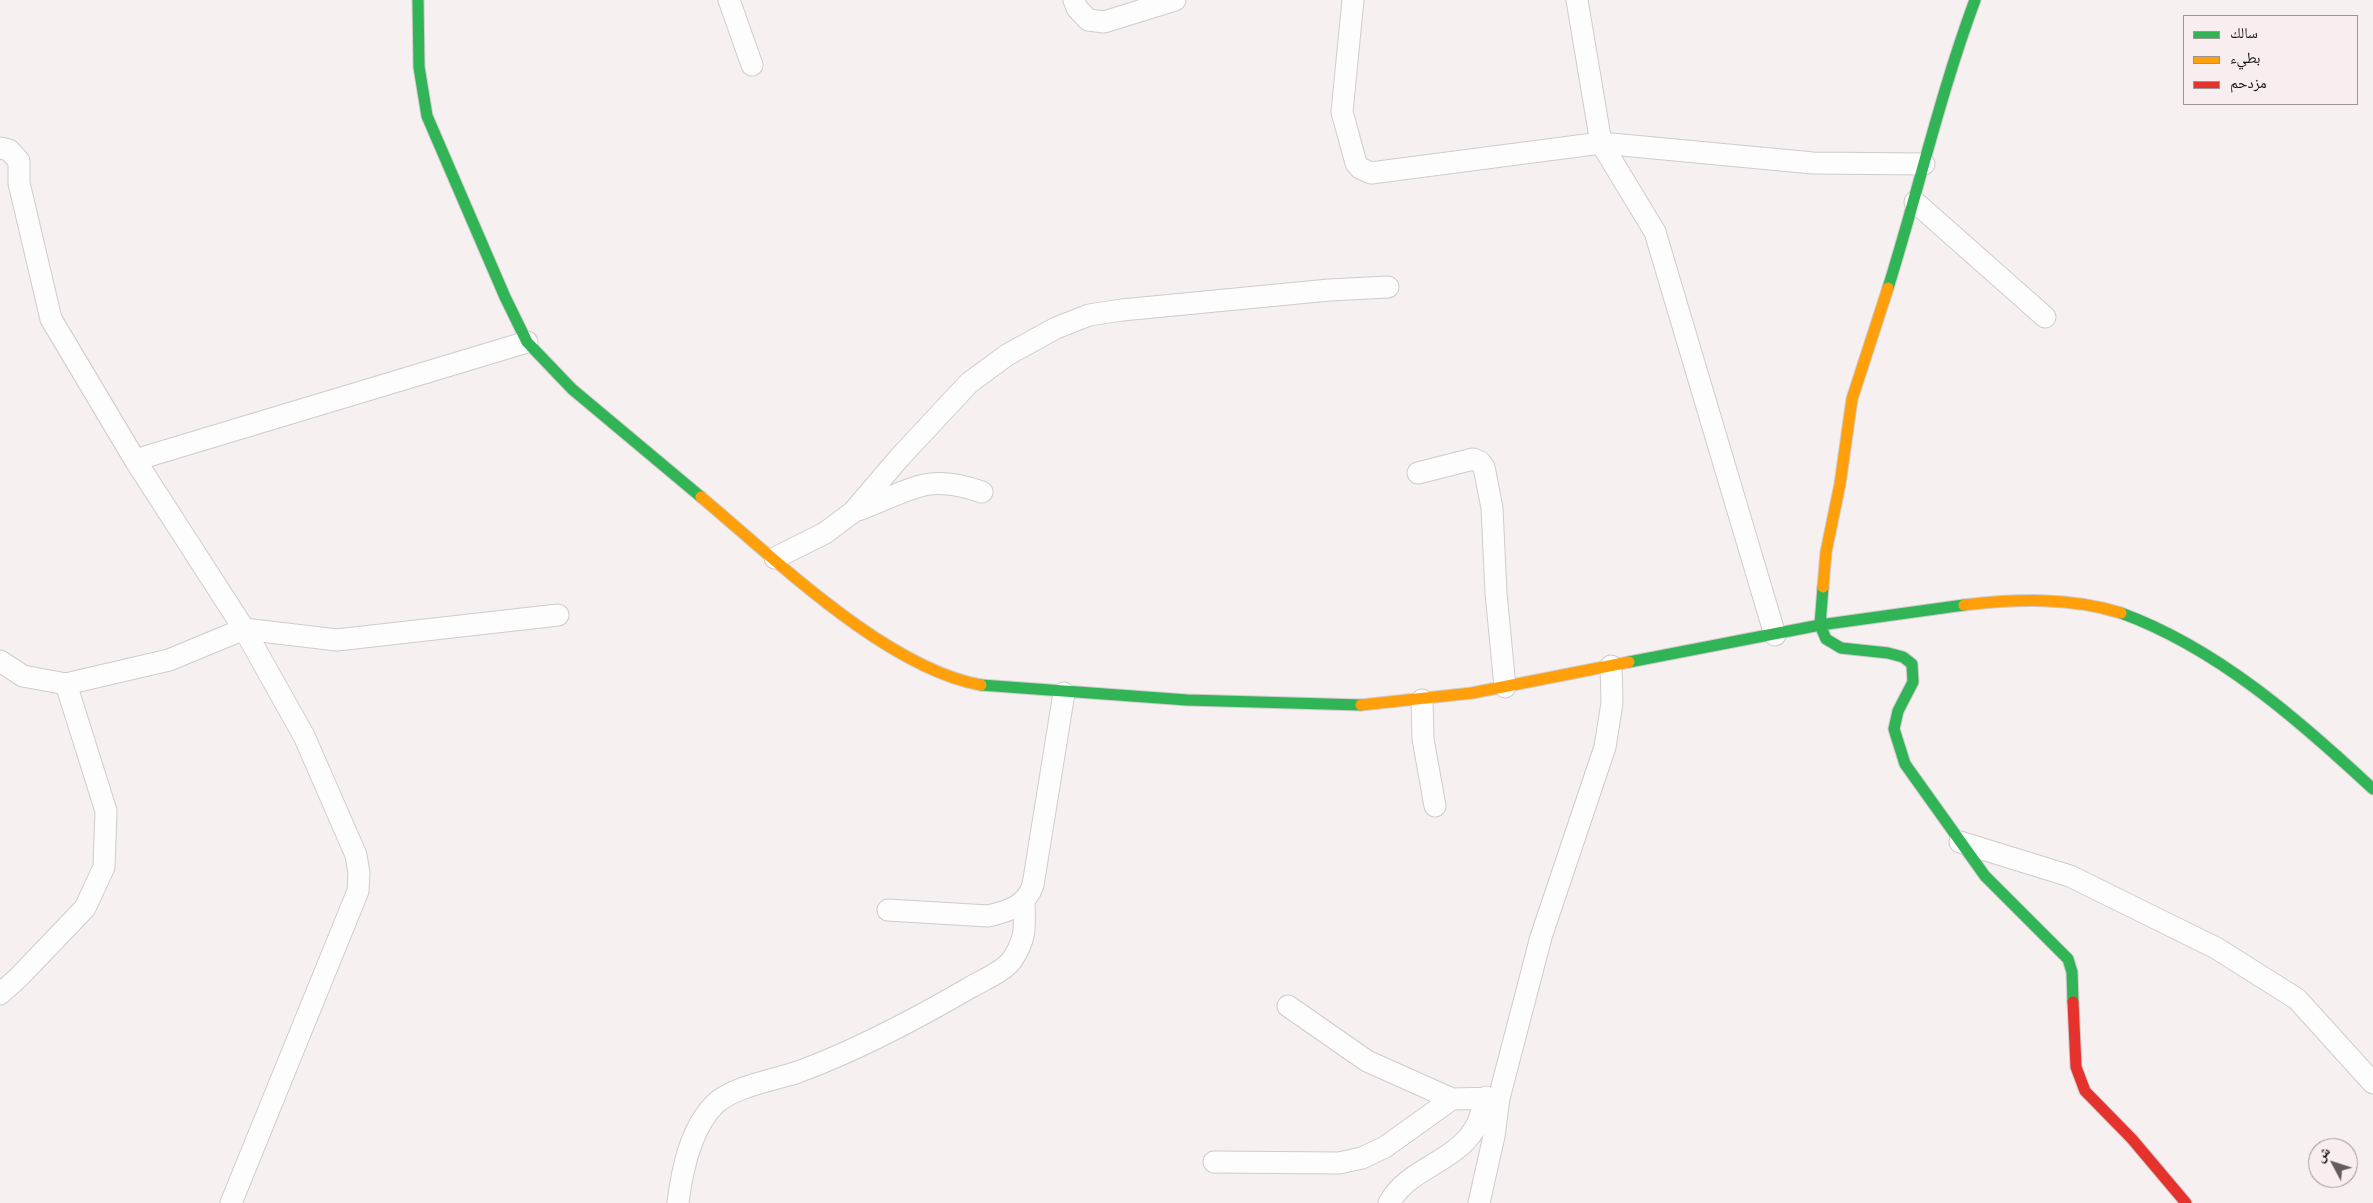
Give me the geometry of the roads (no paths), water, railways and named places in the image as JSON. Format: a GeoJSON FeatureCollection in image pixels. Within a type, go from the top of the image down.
{"type":"FeatureCollection","features":[{"type":"Feature","properties":{"kind":"main road"},"geometry":{"type":"LineString","coordinates":[[418,0],[419,67],[427,116],[505,297],[527,342],[572,389],[775,558],[859,626],[915,664],[979,685],[1064,693],[1281,705],[1352,706],[1422,700],[1505,686],[1820,625],[1911,611],[2002,601],[2041,600],[2101,607],[2158,629],[2222,664],[2328,746],[2373,789]]}},
{"type":"Feature","properties":{"kind":"main road"},"geometry":{"type":"LineString","coordinates":[[1975,0],[1954,57],[1915,202],[1852,399],[1840,484],[1826,552],[1820,625],[1826,639],[1841,648],[1888,653],[1903,657],[1912,664],[1914,672],[1913,682],[1898,711],[1894,728],[1905,764],[1985,876],[2068,959],[2072,972],[2076,1067],[2085,1090],[2132,1139],[2186,1203]]}},
{"type":"Feature","properties":{"kind":"street"},"geometry":{"type":"LineString","coordinates":[[729,0],[752,65]]}},
{"type":"Feature","properties":{"kind":"street"},"geometry":{"type":"LineString","coordinates":[[1074,0],[1077,8],[1088,20],[1104,22],[1175,0]]}},
{"type":"Feature","properties":{"kind":"street"},"geometry":{"type":"LineString","coordinates":[[1353,0],[1342,112],[1356,163],[1360,168],[1371,173],[1602,143],[1813,163],[1924,164]]}},
{"type":"Feature","properties":{"kind":"street"},"geometry":{"type":"LineString","coordinates":[[1578,0],[1602,143],[1655,232],[1775,635]]}},
{"type":"Feature","properties":{"kind":"street"},"geometry":{"type":"LineString","coordinates":[[0,148],[9,150],[19,161],[19,183],[51,319],[134,460],[244,629],[304,736],[356,855],[359,873],[358,890],[231,1203]]}},
{"type":"Feature","properties":{"kind":"street"},"geometry":{"type":"LineString","coordinates":[[1915,202],[2045,316]]}},
{"type":"Feature","properties":{"kind":"street"},"geometry":{"type":"LineString","coordinates":[[775,558],[825,533],[853,512],[900,457],[969,383],[1007,355],[1056,328],[1089,315],[1122,310],[1329,290],[1388,287]]}},
{"type":"Feature","properties":{"kind":"street"},"geometry":{"type":"LineString","coordinates":[[134,460],[527,342]]}},
{"type":"Feature","properties":{"kind":"street"},"geometry":{"type":"LineString","coordinates":[[1418,474],[1473,459],[1480,462],[1484,467],[1492,508],[1496,593],[1505,686]]}},
{"type":"Feature","properties":{"kind":"street"},"geometry":{"type":"LineString","coordinates":[[853,512],[924,485],[941,484],[970,488],[982,492]]}},
{"type":"Feature","properties":{"kind":"street"},"geometry":{"type":"LineString","coordinates":[[0,661],[23,676],[66,684],[169,660],[244,629],[336,640],[558,615]]}},
{"type":"Feature","properties":{"kind":"street"},"geometry":{"type":"LineString","coordinates":[[1389,1203],[1399,1189],[1464,1143],[1475,1130],[1492,1098],[1541,937],[1605,747],[1612,703],[1611,666]]}},
{"type":"Feature","properties":{"kind":"street"},"geometry":{"type":"LineString","coordinates":[[0,994],[18,978],[85,908],[104,867],[106,811],[66,684]]}},
{"type":"Feature","properties":{"kind":"street"},"geometry":{"type":"LineString","coordinates":[[678,1203],[687,1155],[700,1125],[714,1105],[725,1096],[798,1072],[850,1050],[930,1011],[1011,962],[1025,936],[1024,903],[1033,885],[1064,693]]}},
{"type":"Feature","properties":{"kind":"street"},"geometry":{"type":"LineString","coordinates":[[1422,700],[1423,739],[1434,806]]}},
{"type":"Feature","properties":{"kind":"street"},"geometry":{"type":"LineString","coordinates":[[1960,842],[2070,876],[2216,948],[2297,999],[2373,1083]]}},
{"type":"Feature","properties":{"kind":"street"},"geometry":{"type":"LineString","coordinates":[[888,910],[988,916],[1004,912],[1024,903]]}},
{"type":"Feature","properties":{"kind":"street"},"geometry":{"type":"LineString","coordinates":[[1288,1006],[1367,1061],[1452,1099],[1492,1098]]}},
{"type":"Feature","properties":{"kind":"street"},"geometry":{"type":"LineString","coordinates":[[1479,1203],[1494,1136],[1492,1098]]}},
{"type":"Feature","properties":{"kind":"street"},"geometry":{"type":"LineString","coordinates":[[1214,1162],[1339,1163],[1362,1158],[1385,1147],[1452,1099]]}}]}
